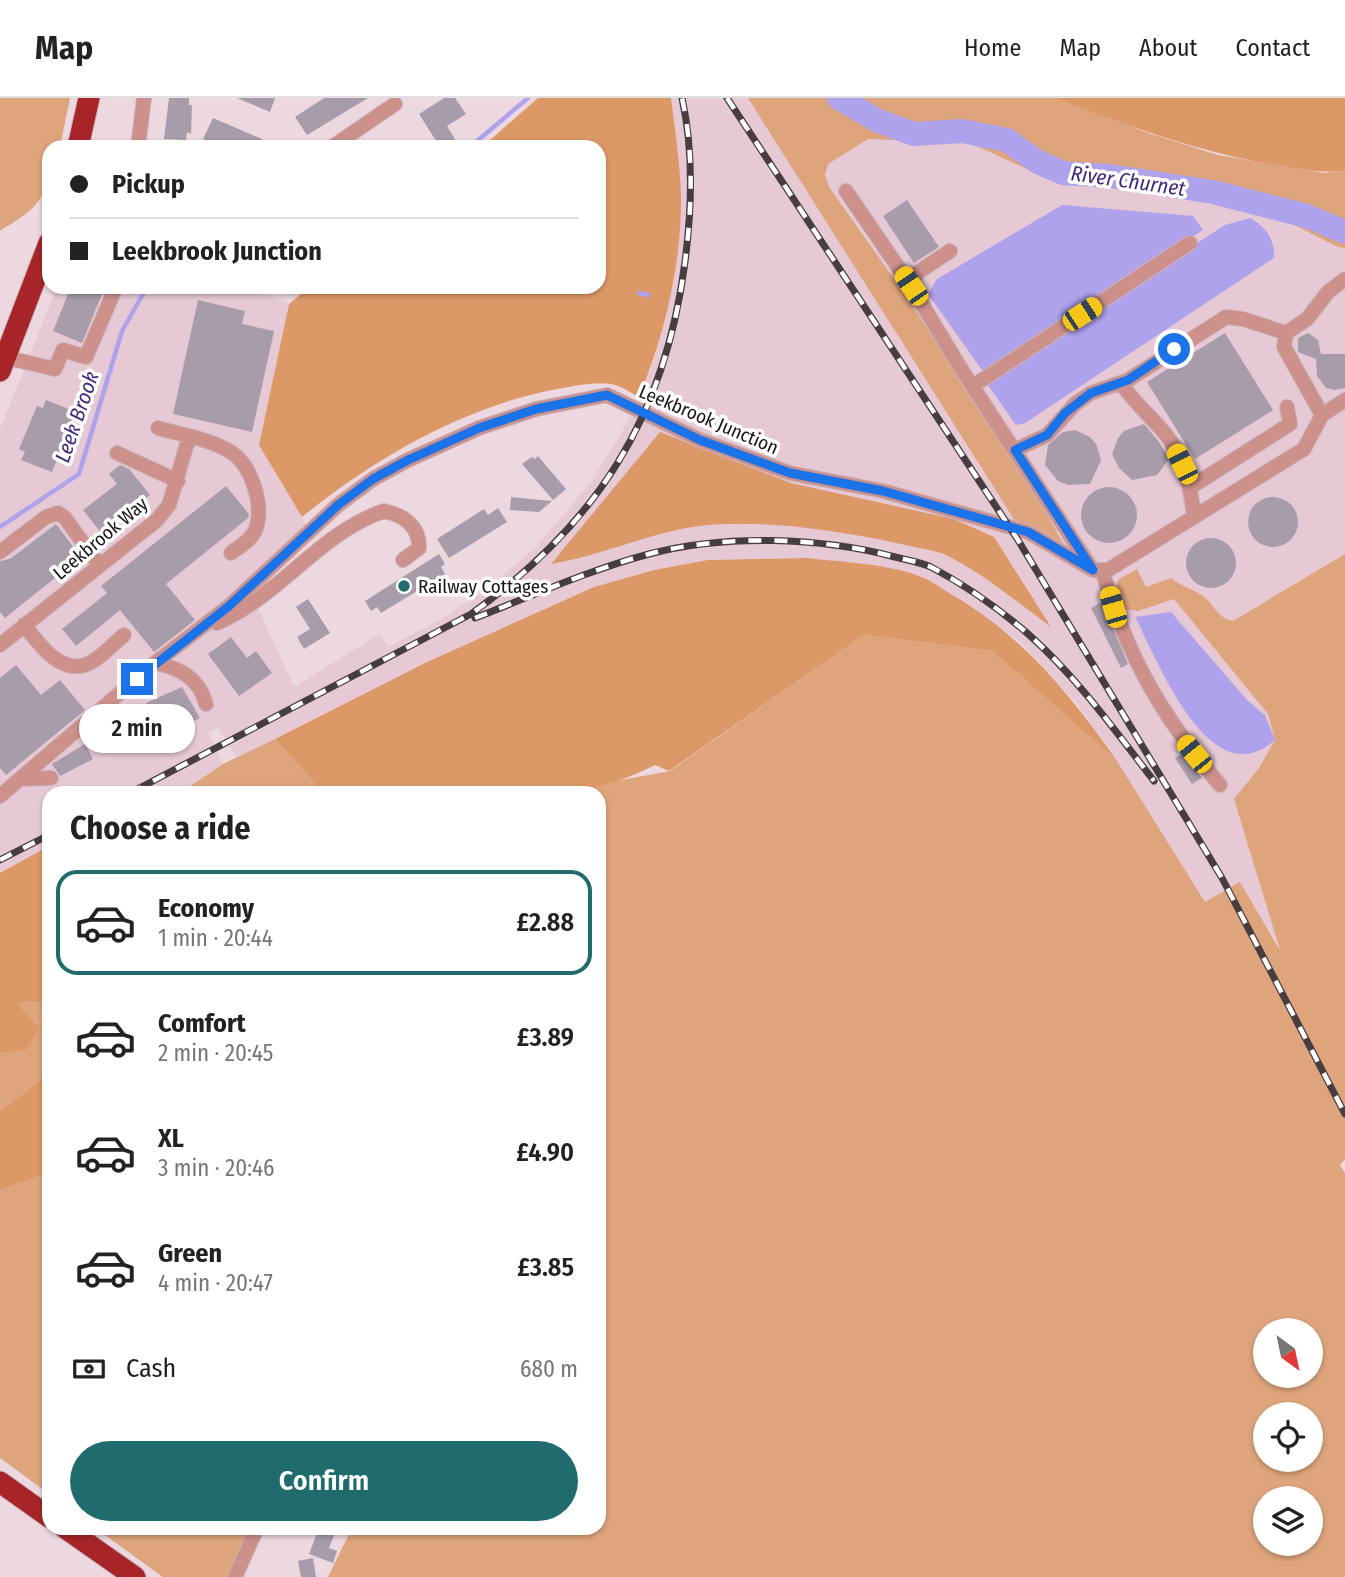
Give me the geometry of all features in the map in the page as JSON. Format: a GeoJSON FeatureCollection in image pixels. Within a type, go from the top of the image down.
{"type":"FeatureCollection","features":[{"type":"Feature","properties":{"kind":"highway"},"geometry":{"type":"LineString","coordinates":[[80,140],[89,98]]}},
{"type":"Feature","properties":{"kind":"highway"},"geometry":{"type":"LineString","coordinates":[[2,362],[42,261]]}},
{"type":"Feature","properties":{"kind":"highway"},"geometry":{"type":"LineString","coordinates":[[0,1482],[42,1512]]}},
{"type":"Feature","properties":{"kind":"highway"},"geometry":{"type":"LineString","coordinates":[[75,1535],[135,1577]]}},
{"type":"Feature","properties":{"kind":"street"},"geometry":{"type":"LineString","coordinates":[[139,140],[144,98]]}},
{"type":"Feature","properties":{"kind":"street"},"geometry":{"type":"LineString","coordinates":[[342,140],[397,100]]}},
{"type":"Feature","properties":{"kind":"street"},"geometry":{"type":"LineString","coordinates":[[846,191],[911,286],[1015,450],[1098,570],[1139,670],[1180,737],[1220,785]]}},
{"type":"Feature","properties":{"kind":"street"},"geometry":{"type":"LineString","coordinates":[[973,386],[1191,243]]}},
{"type":"Feature","properties":{"kind":"street"},"geometry":{"type":"LineString","coordinates":[[911,286],[917,273],[950,251]]}},
{"type":"Feature","properties":{"kind":"street"},"geometry":{"type":"LineString","coordinates":[[1322,415],[1283,346],[1286,332],[1307,319],[1328,292],[1345,279]]}},
{"type":"Feature","properties":{"kind":"street"},"geometry":{"type":"LineString","coordinates":[[2,362],[55,369],[63,350],[86,357],[113,294]]}},
{"type":"Feature","properties":{"kind":"street"},"geometry":{"type":"LineString","coordinates":[[1015,450],[1047,435],[1065,413],[1091,393],[1121,383],[1226,317],[1243,319],[1286,332]]}},
{"type":"Feature","properties":{"kind":"street"},"geometry":{"type":"LineString","coordinates":[[1121,383],[1131,399],[1168,438],[1191,488],[1194,517]]}},
{"type":"Feature","properties":{"kind":"street","name":"Leekbrook Junction"},"geometry":{"type":"LineString","coordinates":[[0,796],[155,663],[203,628],[338,505],[373,479],[479,428],[536,409],[607,395],[700,440],[790,473],[883,491],[1028,532],[1098,570]]}},
{"type":"Feature","properties":{"kind":"street"},"geometry":{"type":"LineString","coordinates":[[1098,570],[1108,570],[1304,449],[1322,415],[1345,400]]}},
{"type":"Feature","properties":{"kind":"street"},"geometry":{"type":"LineString","coordinates":[[1191,488],[1290,424],[1287,407]]}},
{"type":"Feature","properties":{"kind":"street"},"geometry":{"type":"LineString","coordinates":[[158,428],[218,446],[233,454],[251,478],[257,525],[247,541],[231,553]]}},
{"type":"Feature","properties":{"kind":"street","name":"Leekbrook Way"},"geometry":{"type":"LineString","coordinates":[[0,645],[156,520],[169,505],[189,438]]}},
{"type":"Feature","properties":{"kind":"street"},"geometry":{"type":"LineString","coordinates":[[117,453],[178,481]]}},
{"type":"Feature","properties":{"kind":"street"},"geometry":{"type":"LineString","coordinates":[[203,628],[230,617],[248,605],[346,527],[384,510],[405,519],[418,535],[419,548],[403,560]]}},
{"type":"Feature","properties":{"kind":"street"},"geometry":{"type":"LineString","coordinates":[[0,552],[46,517],[58,513],[65,518],[99,565]]}},
{"type":"Feature","properties":{"kind":"street"},"geometry":{"type":"LineString","coordinates":[[24,625],[48,655],[73,666],[86,665],[124,635]]}},
{"type":"Feature","properties":{"kind":"street"},"geometry":{"type":"LineString","coordinates":[[155,663],[172,667],[192,677],[206,704]]}},
{"type":"Feature","properties":{"kind":"street"},"geometry":{"type":"LineString","coordinates":[[21,779],[51,778]]}},
{"type":"Feature","properties":{"kind":"street"},"geometry":{"type":"LineString","coordinates":[[235,1577],[254,1535]]}},
{"type":"Feature","properties":{"kind":"shaded area"},"geometry":{"type":"Polygon","coordinates":[[[0,98],[70,98],[61,140],[42,140],[42,195],[34,207],[0,231],[0,98]]]}},
{"type":"Feature","properties":{"kind":"shaded area"},"geometry":{"type":"Polygon","coordinates":[[[538,98],[671,98],[680,182],[679,246],[664,323],[639,397],[622,387],[605,383],[569,387],[493,406],[458,420],[392,454],[302,517],[259,445],[289,304],[301,294],[606,294],[606,140],[490,140],[538,98]]]}},
{"type":"Feature","properties":{"kind":"shaded area"},"geometry":{"type":"Polygon","coordinates":[[[671,98],[750,98],[868,139],[970,143],[1055,182],[1251,203],[1338,247],[1345,248],[1345,1054],[1240,882],[1205,902],[1117,761],[1076,703],[1021,643],[973,607],[923,577],[866,564],[807,558],[708,560],[654,570],[594,587],[427,662],[237,758],[218,727],[208,733],[223,764],[190,786],[42,786],[42,881],[0,902],[0,429],[54,294],[266,294],[289,304],[259,445],[314,537],[251,593],[294,687],[380,634],[388,647],[445,617],[481,593],[535,548],[591,482],[632,415],[654,360],[673,284],[681,195],[671,98]]]}},
{"type":"Feature","properties":{"kind":"shaded area"},"geometry":{"type":"Polygon","coordinates":[[[748,98],[1054,98],[1148,133],[1218,155],[1324,173],[1345,171],[1345,248],[1338,247],[1251,203],[1055,182],[970,143],[868,139],[828,164],[825,175],[829,187],[904,293],[1032,488],[1064,545],[1017,524],[748,98]]]}},
{"type":"Feature","properties":{"kind":"shaded area"},"geometry":{"type":"Polygon","coordinates":[[[1054,98],[1345,98],[1345,171],[1307,170],[1242,159],[1187,145],[1054,98]]]}},
{"type":"Feature","properties":{"kind":"shaded area"},"geometry":{"type":"Polygon","coordinates":[[[1062,205],[1193,216],[1203,230],[993,370],[982,370],[928,294],[937,279],[1062,205]]]}},
{"type":"Feature","properties":{"kind":"shaded area"},"geometry":{"type":"Polygon","coordinates":[[[1250,218],[1268,234],[1273,245],[1274,258],[1025,423],[1016,425],[985,381],[1225,225],[1250,218]]]}},
{"type":"Feature","properties":{"kind":"shaded area"},"geometry":{"type":"Polygon","coordinates":[[[660,432],[791,483],[954,519],[994,537],[1051,627],[987,580],[946,555],[833,531],[777,525],[699,526],[551,564],[660,432]]]}},
{"type":"Feature","properties":{"kind":"shaded area"},"geometry":{"type":"Polygon","coordinates":[[[1345,554],[1345,1159],[1340,1165],[1345,1173],[1345,1577],[328,1577],[349,1535],[606,1535],[606,786],[589,786],[670,771],[864,635],[992,651],[1117,761],[1205,902],[1240,882],[1280,950],[1234,799],[1259,768],[1275,740],[1268,714],[1174,599],[1138,611],[1119,608],[1114,592],[1119,579],[1137,569],[1146,587],[1171,578],[1202,595],[1219,614],[1233,621],[1345,554]]]}},
{"type":"Feature","properties":{"kind":"shaded area"},"geometry":{"type":"Polygon","coordinates":[[[807,558],[867,564],[924,578],[981,613],[1026,650],[1046,670],[1117,761],[992,651],[864,635],[669,771],[655,765],[603,786],[317,786],[275,739],[427,662],[594,587],[654,570],[708,560],[807,558]]]}},
{"type":"Feature","properties":{"kind":"shaded area"},"geometry":{"type":"Polygon","coordinates":[[[1171,612],[1247,700],[1265,715],[1275,740],[1251,753],[1229,751],[1208,738],[1189,717],[1172,691],[1135,617],[1171,612]]]}},
{"type":"Feature","properties":{"kind":"shaded area"},"geometry":{"type":"Polygon","coordinates":[[[275,739],[317,786],[190,786],[223,764],[275,739]]]}},
{"type":"Feature","properties":{"kind":"shaded area"},"geometry":{"type":"Polygon","coordinates":[[[42,850],[42,1002],[16,1003],[39,1028],[26,1050],[0,1053],[0,873],[42,850]]]}},
{"type":"Feature","properties":{"kind":"shaded area"},"geometry":{"type":"Polygon","coordinates":[[[42,1002],[42,1078],[0,1111],[0,1053],[26,1049],[15,1003],[42,1002]]]}},
{"type":"Feature","properties":{"kind":"shaded area"},"geometry":{"type":"Polygon","coordinates":[[[42,1078],[42,1175],[0,1190],[0,1111],[42,1078]]]}},
{"type":"Feature","properties":{"kind":"shaded area"},"geometry":{"type":"Polygon","coordinates":[[[42,1175],[42,1489],[0,1458],[0,1190],[42,1175]]]}},
{"type":"Feature","properties":{"kind":"shaded area"},"geometry":{"type":"Polygon","coordinates":[[[105,1535],[249,1535],[229,1577],[163,1577],[105,1535]]]}},
{"type":"Feature","properties":{"kind":"building"},"geometry":{"type":"Polygon","coordinates":[[[169,98],[189,98],[189,105],[192,105],[191,134],[187,132],[186,140],[164,139],[169,98]]]}},
{"type":"Feature","properties":{"kind":"building"},"geometry":{"type":"Polygon","coordinates":[[[237,98],[275,98],[270,112],[237,98]]]}},
{"type":"Feature","properties":{"kind":"building"},"geometry":{"type":"Polygon","coordinates":[[[324,98],[368,98],[307,135],[295,117],[324,98]]]}},
{"type":"Feature","properties":{"kind":"building"},"geometry":{"type":"Polygon","coordinates":[[[444,98],[455,98],[466,114],[447,126],[455,139],[436,140],[419,114],[444,98]]]}},
{"type":"Feature","properties":{"kind":"building"},"geometry":{"type":"Polygon","coordinates":[[[213,118],[262,139],[205,140],[203,139],[213,118]]]}},
{"type":"Feature","properties":{"kind":"building"},"geometry":{"type":"Polygon","coordinates":[[[907,200],[939,247],[914,263],[883,216],[907,200]]]}},
{"type":"Feature","properties":{"kind":"building"},"geometry":{"type":"Polygon","coordinates":[[[68,294],[102,294],[82,343],[53,331],[68,294]]]}},
{"type":"Feature","properties":{"kind":"building"},"geometry":{"type":"Polygon","coordinates":[[[198,300],[245,311],[242,324],[274,331],[252,432],[173,414],[198,300]]]}},
{"type":"Feature","properties":{"kind":"building"},"geometry":{"type":"Polygon","coordinates":[[[1225,333],[1273,410],[1195,459],[1147,382],[1225,333]]]}},
{"type":"Feature","properties":{"kind":"building"},"geometry":{"type":"Polygon","coordinates":[[[1308,333],[1318,340],[1321,354],[1345,354],[1345,388],[1326,388],[1317,376],[1316,359],[1298,352],[1298,338],[1308,333]]]}},
{"type":"Feature","properties":{"kind":"building"},"geometry":{"type":"Polygon","coordinates":[[[46,400],[76,412],[52,472],[21,460],[25,452],[19,449],[37,406],[43,408],[46,400]]]}},
{"type":"Feature","properties":{"kind":"building"},"geometry":{"type":"Polygon","coordinates":[[[1144,424],[1169,459],[1157,475],[1132,480],[1119,468],[1112,454],[1124,431],[1144,424]]]}},
{"type":"Feature","properties":{"kind":"building"},"geometry":{"type":"Polygon","coordinates":[[[1075,430],[1090,437],[1096,444],[1101,460],[1090,484],[1068,485],[1058,481],[1045,465],[1048,445],[1063,432],[1075,430]]]}},
{"type":"Feature","properties":{"kind":"building"},"geometry":{"type":"Polygon","coordinates":[[[538,456],[566,489],[553,500],[522,464],[538,456]]]}},
{"type":"Feature","properties":{"kind":"building"},"geometry":{"type":"Polygon","coordinates":[[[120,465],[129,469],[150,495],[102,534],[83,510],[117,484],[109,474],[120,465]]]}},
{"type":"Feature","properties":{"kind":"building"},"geometry":{"type":"Polygon","coordinates":[[[226,486],[249,514],[248,518],[166,584],[195,620],[154,652],[120,610],[76,646],[62,629],[107,593],[101,586],[226,486]]]}},
{"type":"Feature","properties":{"kind":"building"},"geometry":{"type":"Polygon","coordinates":[[[1109,487],[1124,492],[1132,500],[1137,515],[1132,530],[1124,538],[1109,543],[1094,538],[1086,530],[1081,515],[1086,500],[1094,492],[1109,487]]]}},
{"type":"Feature","properties":{"kind":"building"},"geometry":{"type":"Polygon","coordinates":[[[511,497],[552,501],[539,512],[510,510],[511,497]]]}},
{"type":"Feature","properties":{"kind":"building"},"geometry":{"type":"Polygon","coordinates":[[[1273,497],[1291,504],[1298,522],[1291,540],[1273,547],[1255,540],[1248,522],[1255,504],[1273,497]]]}},
{"type":"Feature","properties":{"kind":"building"},"geometry":{"type":"Polygon","coordinates":[[[498,508],[507,522],[449,558],[437,539],[484,509],[488,515],[498,508]]]}},
{"type":"Feature","properties":{"kind":"building"},"geometry":{"type":"Polygon","coordinates":[[[56,524],[81,557],[5,618],[0,612],[0,561],[10,559],[56,524]]]}},
{"type":"Feature","properties":{"kind":"building"},"geometry":{"type":"Polygon","coordinates":[[[1211,538],[1229,545],[1236,563],[1229,581],[1211,588],[1193,581],[1186,563],[1193,545],[1211,538]]]}},
{"type":"Feature","properties":{"kind":"building","name":"Railway Cottages"},"geometry":{"type":"Polygon","coordinates":[[[439,554],[445,564],[441,567],[445,574],[381,613],[377,607],[371,611],[365,601],[439,554]]]}},
{"type":"Feature","properties":{"kind":"building"},"geometry":{"type":"Polygon","coordinates":[[[308,599],[330,633],[304,649],[297,637],[310,629],[296,607],[308,599]]]}},
{"type":"Feature","properties":{"kind":"building"},"geometry":{"type":"Polygon","coordinates":[[[1102,602],[1128,664],[1121,668],[1091,608],[1102,602]]]}},
{"type":"Feature","properties":{"kind":"building"},"geometry":{"type":"Polygon","coordinates":[[[231,637],[247,658],[256,651],[272,673],[239,696],[208,654],[231,637]]]}},
{"type":"Feature","properties":{"kind":"building"},"geometry":{"type":"Polygon","coordinates":[[[16,665],[41,695],[60,680],[85,710],[6,775],[0,768],[0,678],[16,665]]]}},
{"type":"Feature","properties":{"kind":"building"},"geometry":{"type":"Polygon","coordinates":[[[182,687],[200,718],[162,737],[146,703],[182,687]]]}},
{"type":"Feature","properties":{"kind":"building"},"geometry":{"type":"Polygon","coordinates":[[[85,744],[93,759],[60,776],[52,764],[85,744]]]}},
{"type":"Feature","properties":{"kind":"building"},"geometry":{"type":"Polygon","coordinates":[[[1183,753],[1202,778],[1192,784],[1175,758],[1183,753]]]}},
{"type":"Feature","properties":{"kind":"building"},"geometry":{"type":"Polygon","coordinates":[[[316,1535],[334,1535],[329,1548],[337,1551],[333,1563],[309,1554],[316,1535]]]}},
{"type":"Feature","properties":{"kind":"building"},"geometry":{"type":"Polygon","coordinates":[[[313,1558],[316,1577],[301,1577],[298,1561],[313,1558]]]}},
{"type":"Feature","properties":{"kind":"waterway","name":"Leek Brook"},"geometry":{"type":"LineString","coordinates":[[478,140],[528,98]]}},
{"type":"Feature","properties":{"kind":"waterway","name":"River Churnet"},"geometry":{"type":"LineString","coordinates":[[839,98],[876,120],[914,134],[962,131],[1007,140],[1038,162],[1063,173],[1110,176],[1213,192],[1307,216],[1345,232]]}},
{"type":"Feature","properties":{"kind":"waterway"},"geometry":{"type":"LineString","coordinates":[[639,293],[648,295]]}},
{"type":"Feature","properties":{"kind":"waterway","name":"Leek Brook"},"geometry":{"type":"LineString","coordinates":[[0,527],[79,474],[122,331],[143,294]]}},
{"type":"Feature","properties":{"kind":"railway"},"geometry":{"type":"LineString","coordinates":[[143,786],[471,614],[516,579],[555,542],[589,504],[618,462],[642,417],[661,370],[675,318],[685,262],[690,201],[689,139],[682,98]]}},
{"type":"Feature","properties":{"kind":"railway"},"geometry":{"type":"LineString","coordinates":[[727,98],[1018,540],[1222,878],[1345,1114]]}},
{"type":"Feature","properties":{"kind":"railway"},"geometry":{"type":"LineString","coordinates":[[475,618],[627,560],[709,543],[772,540],[804,542],[866,550],[913,561],[931,567],[969,589],[1027,633],[1078,685],[1154,781]]}},
{"type":"Feature","properties":{"kind":"railway"},"geometry":{"type":"LineString","coordinates":[[0,860],[42,839]]}},
{"type":"Feature","properties":{"kind":"place","name":"Railway Cottages"},"geometry":{"type":"Point","coordinates":[404,586]}},
{"type":"Feature","properties":{"kind":"route"},"geometry":{"type":"LineString","coordinates":[[137,679],[229,606],[338,505],[373,479],[479,428],[536,409],[607,395],[681,432],[790,473],[883,491],[1028,532],[1093,570],[1015,450],[1047,435],[1065,413],[1091,393],[1128,380],[1174,349]]}}]}
